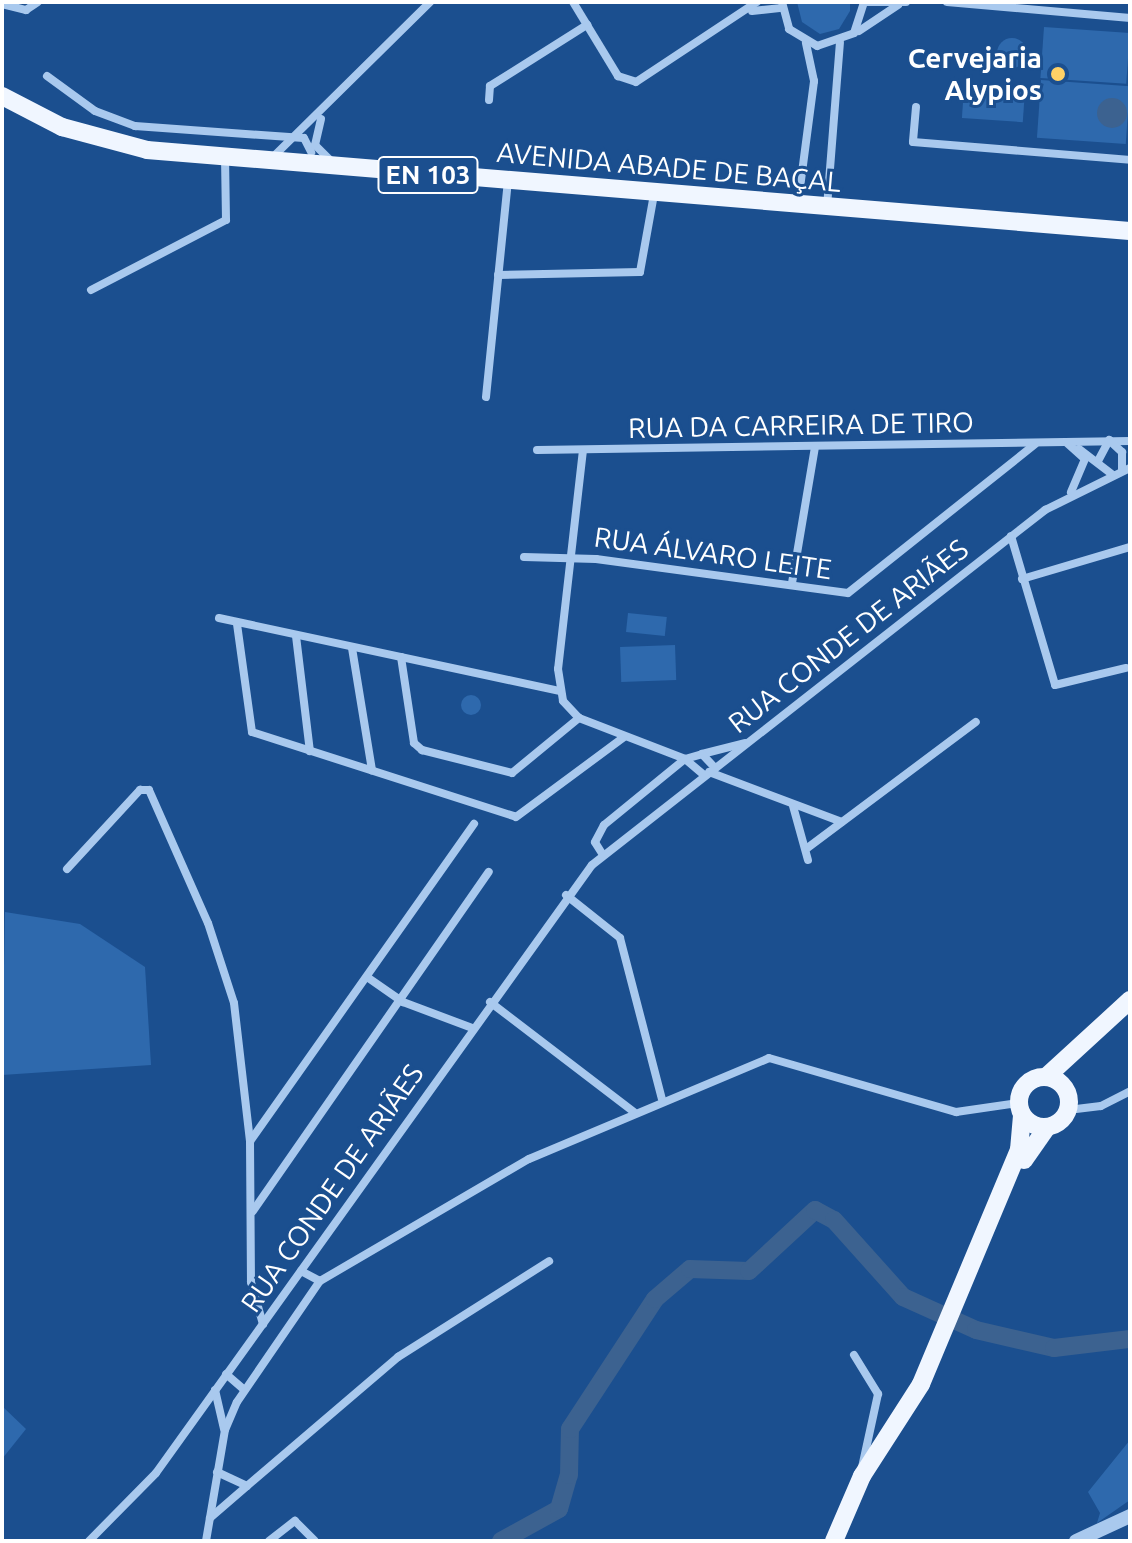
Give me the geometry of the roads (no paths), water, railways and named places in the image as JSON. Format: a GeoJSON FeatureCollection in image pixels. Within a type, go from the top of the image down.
{"type":"FeatureCollection","features":[{"type":"Feature","properties":{"kind":"main road","name":"AVENIDA ABADE DE BAÇAL"},"geometry":{"type":"LineString","coordinates":[[2,82],[62,127]]}},
{"type":"Feature","properties":{"kind":"main road","name":"AVENIDA ABADE DE BAÇAL"},"geometry":{"type":"LineString","coordinates":[[2,96],[62,127],[147,150],[252,161],[305,158],[349,169],[1130,231]]}},
{"type":"Feature","properties":{"kind":"main road"},"geometry":{"type":"LineString","coordinates":[[976,1263],[1019,1150],[1020,1109],[1029,1081],[1046,1077],[1130,1000]]}},
{"type":"Feature","properties":{"kind":"main road"},"geometry":{"type":"LineString","coordinates":[[843,1541],[873,1472],[932,1367],[1030,1147],[1046,1128],[1068,1110],[1066,1089],[1077,1057],[1130,1008]]}},
{"type":"Feature","properties":{"kind":"main road"},"geometry":{"type":"LineString","coordinates":[[1046,1077],[1066,1089]]}},
{"type":"Feature","properties":{"kind":"main road"},"geometry":{"type":"LineString","coordinates":[[1020,1109],[1046,1128]]}},
{"type":"Feature","properties":{"kind":"main road"},"geometry":{"type":"LineString","coordinates":[[834,1541],[862,1476],[932,1367]]}},
{"type":"Feature","properties":{"kind":"street"},"geometry":{"type":"LineString","coordinates":[[2,4],[26,10],[38,2]]}},
{"type":"Feature","properties":{"kind":"street"},"geometry":{"type":"LineString","coordinates":[[252,161],[294,140],[325,112],[428,2]]}},
{"type":"Feature","properties":{"kind":"street"},"geometry":{"type":"LineString","coordinates":[[573,2],[618,76],[636,82],[757,2]]}},
{"type":"Feature","properties":{"kind":"street"},"geometry":{"type":"LineString","coordinates":[[854,33],[866,2],[902,3]]}},
{"type":"Feature","properties":{"kind":"street"},"geometry":{"type":"LineString","coordinates":[[947,2],[1130,18]]}},
{"type":"Feature","properties":{"kind":"street"},"geometry":{"type":"LineString","coordinates":[[1082,2],[1082,13]]}},
{"type":"Feature","properties":{"kind":"street"},"geometry":{"type":"LineString","coordinates":[[806,43],[840,43],[902,3]]}},
{"type":"Feature","properties":{"kind":"street"},"geometry":{"type":"LineString","coordinates":[[733,20],[762,6],[782,5],[789,29],[806,43],[814,81],[797,205]]}},
{"type":"Feature","properties":{"kind":"street"},"geometry":{"type":"LineString","coordinates":[[489,100],[490,86],[587,25]]}},
{"type":"Feature","properties":{"kind":"street"},"geometry":{"type":"LineString","coordinates":[[827,208],[840,43]]}},
{"type":"Feature","properties":{"kind":"street"},"geometry":{"type":"LineString","coordinates":[[47,76],[95,111],[135,126],[309,142],[305,158]]}},
{"type":"Feature","properties":{"kind":"street"},"geometry":{"type":"LineString","coordinates":[[916,107],[913,142],[1130,160]]}},
{"type":"Feature","properties":{"kind":"street"},"geometry":{"type":"LineString","coordinates":[[305,158],[325,112]]}},
{"type":"Feature","properties":{"kind":"street"},"geometry":{"type":"LineString","coordinates":[[314,137],[324,159],[349,169]]}},
{"type":"Feature","properties":{"kind":"street"},"geometry":{"type":"LineString","coordinates":[[294,140],[305,158]]}},
{"type":"Feature","properties":{"kind":"street"},"geometry":{"type":"LineString","coordinates":[[91,290],[226,220],[225,159]]}},
{"type":"Feature","properties":{"kind":"street"},"geometry":{"type":"LineString","coordinates":[[486,397],[508,182]]}},
{"type":"Feature","properties":{"kind":"street"},"geometry":{"type":"LineString","coordinates":[[498,275],[640,272],[654,194]]}},
{"type":"Feature","properties":{"kind":"street"},"geometry":{"type":"LineString","coordinates":[[1066,443],[1098,461],[1122,471],[1122,452],[1109,440],[1098,461]]}},
{"type":"Feature","properties":{"kind":"street","name":"RUA DA CARREIRA DE TIRO"},"geometry":{"type":"LineString","coordinates":[[537,450],[1130,441]]}},
{"type":"Feature","properties":{"kind":"street","name":"RUA ÁLVARO LEITE"},"geometry":{"type":"LineString","coordinates":[[524,557],[571,557],[854,591],[1036,444]]}},
{"type":"Feature","properties":{"kind":"street"},"geometry":{"type":"LineString","coordinates":[[792,583],[815,447]]}},
{"type":"Feature","properties":{"kind":"street"},"geometry":{"type":"LineString","coordinates":[[1067,496],[1085,471],[1078,449]]}},
{"type":"Feature","properties":{"kind":"street"},"geometry":{"type":"LineString","coordinates":[[583,450],[560,691],[579,718],[793,806],[842,822]]}},
{"type":"Feature","properties":{"kind":"street","name":"RUA CONDE DE ARIÃES"},"geometry":{"type":"LineString","coordinates":[[89,1541],[156,1473],[566,895],[603,855],[1011,536],[1067,496],[1122,471]]}},
{"type":"Feature","properties":{"kind":"street"},"geometry":{"type":"LineString","coordinates":[[1011,536],[1055,685],[1126,668]]}},
{"type":"Feature","properties":{"kind":"street"},"geometry":{"type":"LineString","coordinates":[[1022,579],[1130,547]]}},
{"type":"Feature","properties":{"kind":"street"},"geometry":{"type":"LineString","coordinates":[[219,618],[560,691]]}},
{"type":"Feature","properties":{"kind":"street"},"geometry":{"type":"LineString","coordinates":[[237,624],[252,732],[516,817],[624,737]]}},
{"type":"Feature","properties":{"kind":"street"},"geometry":{"type":"LineString","coordinates":[[296,636],[310,751]]}},
{"type":"Feature","properties":{"kind":"street"},"geometry":{"type":"LineString","coordinates":[[352,648],[372,770]]}},
{"type":"Feature","properties":{"kind":"street"},"geometry":{"type":"LineString","coordinates":[[401,657],[414,743],[422,750],[512,773],[579,718]]}},
{"type":"Feature","properties":{"kind":"street"},"geometry":{"type":"LineString","coordinates":[[806,849],[976,722]]}},
{"type":"Feature","properties":{"kind":"street"},"geometry":{"type":"LineString","coordinates":[[603,855],[595,842],[604,825],[686,763],[702,754],[753,740]]}},
{"type":"Feature","properties":{"kind":"street"},"geometry":{"type":"LineString","coordinates":[[702,754],[709,772]]}},
{"type":"Feature","properties":{"kind":"street"},"geometry":{"type":"LineString","coordinates":[[686,763],[691,785]]}},
{"type":"Feature","properties":{"kind":"street"},"geometry":{"type":"LineString","coordinates":[[67,869],[140,790],[149,790],[221,955],[250,1142],[253,1212],[251,1282],[263,1324]]}},
{"type":"Feature","properties":{"kind":"street"},"geometry":{"type":"LineString","coordinates":[[793,806],[808,860]]}},
{"type":"Feature","properties":{"kind":"street"},"geometry":{"type":"LineString","coordinates":[[250,1142],[474,824]]}},
{"type":"Feature","properties":{"kind":"street"},"geometry":{"type":"LineString","coordinates":[[253,1212],[403,1002],[489,872]]}},
{"type":"Feature","properties":{"kind":"street"},"geometry":{"type":"LineString","coordinates":[[566,895],[620,938],[662,1099]]}},
{"type":"Feature","properties":{"kind":"street"},"geometry":{"type":"LineString","coordinates":[[367,977],[403,1002],[472,1028]]}},
{"type":"Feature","properties":{"kind":"street"},"geometry":{"type":"LineString","coordinates":[[490,1002],[634,1112]]}},
{"type":"Feature","properties":{"kind":"street"},"geometry":{"type":"LineString","coordinates":[[206,1541],[225,1430],[243,1389],[320,1281],[529,1159],[662,1099],[769,1058],[956,1112],[1020,1109]]}},
{"type":"Feature","properties":{"kind":"street"},"geometry":{"type":"LineString","coordinates":[[1068,1110],[1106,1105],[1130,1091]]}},
{"type":"Feature","properties":{"kind":"street"},"geometry":{"type":"LineString","coordinates":[[209,1519],[398,1357],[549,1261]]}},
{"type":"Feature","properties":{"kind":"street"},"geometry":{"type":"LineString","coordinates":[[301,1271],[320,1281]]}},
{"type":"Feature","properties":{"kind":"street"},"geometry":{"type":"LineString","coordinates":[[288,1290],[304,1303]]}},
{"type":"Feature","properties":{"kind":"street"},"geometry":{"type":"LineString","coordinates":[[854,1355],[878,1394],[862,1476]]}},
{"type":"Feature","properties":{"kind":"street"},"geometry":{"type":"LineString","coordinates":[[226,1374],[243,1389]]}},
{"type":"Feature","properties":{"kind":"street"},"geometry":{"type":"LineString","coordinates":[[215,1390],[225,1430]]}},
{"type":"Feature","properties":{"kind":"street"},"geometry":{"type":"LineString","coordinates":[[217,1472],[247,1486]]}},
{"type":"Feature","properties":{"kind":"street"},"geometry":{"type":"LineString","coordinates":[[1076,1541],[1130,1516]]}},
{"type":"Feature","properties":{"kind":"street"},"geometry":{"type":"LineString","coordinates":[[269,1541],[295,1521],[315,1541]]}},
{"type":"Feature","properties":{"kind":"waterway"},"geometry":{"type":"LineString","coordinates":[[501,1541],[559,1509],[569,1475],[570,1429],[655,1299],[690,1269],[749,1271],[815,1210],[834,1220],[903,1297],[976,1330],[1054,1348],[1130,1339]]}},
{"type":"Feature","properties":{"kind":"place","name":"Cervejaria Alypios"},"geometry":{"type":"Point","coordinates":[1058,74]}}]}
